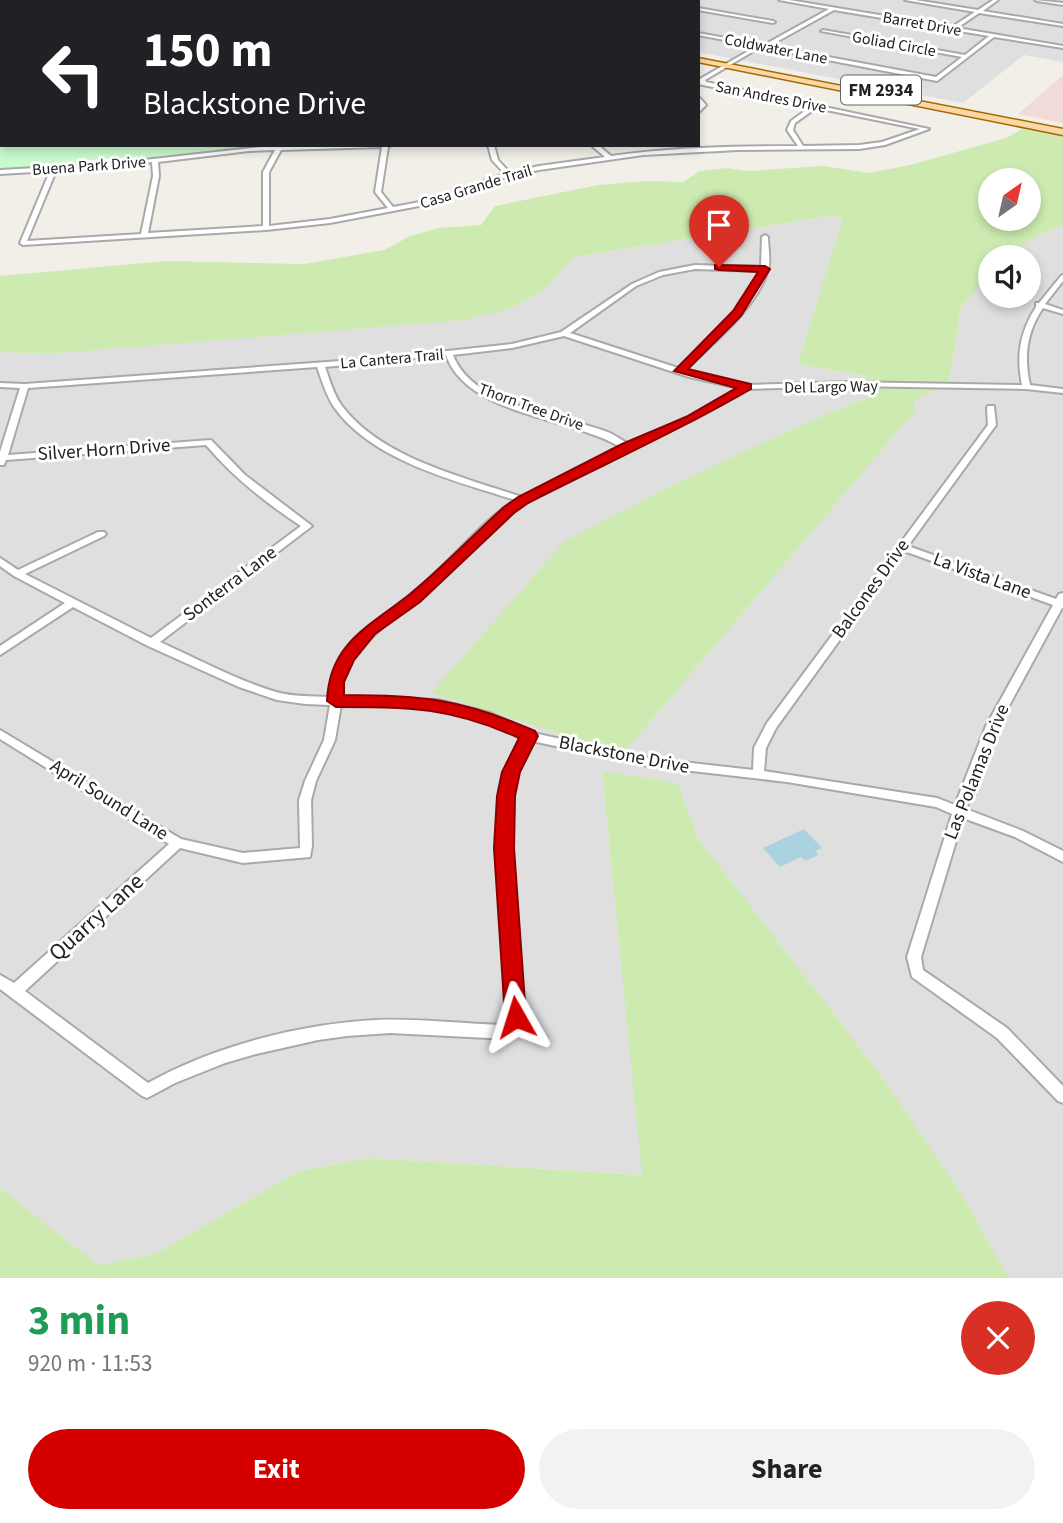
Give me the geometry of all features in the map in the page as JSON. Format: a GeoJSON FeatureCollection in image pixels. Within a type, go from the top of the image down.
{"type":"FeatureCollection","features":[{"type":"Feature","properties":{"kind":"main road","name":"FM 2934"},"geometry":{"type":"LineString","coordinates":[[700,55],[1063,132]]}},
{"type":"Feature","properties":{"kind":"main road","name":"FM 2934"},"geometry":{"type":"LineString","coordinates":[[700,60],[735,64],[1063,125]]}},
{"type":"Feature","properties":{"kind":"street","name":"Barret Drive"},"geometry":{"type":"LineString","coordinates":[[781,0],[1063,47]]}},
{"type":"Feature","properties":{"kind":"street"},"geometry":{"type":"LineString","coordinates":[[907,0],[1063,25]]}},
{"type":"Feature","properties":{"kind":"street"},"geometry":{"type":"LineString","coordinates":[[952,29],[996,0]]}},
{"type":"Feature","properties":{"kind":"street"},"geometry":{"type":"LineString","coordinates":[[1037,0],[1063,4]]}},
{"type":"Feature","properties":{"kind":"street"},"geometry":{"type":"LineString","coordinates":[[700,9],[773,22]]}},
{"type":"Feature","properties":{"kind":"street"},"geometry":{"type":"LineString","coordinates":[[701,83],[713,82],[756,48],[764,47],[833,9]]}},
{"type":"Feature","properties":{"kind":"street","name":"Goliad Circle"},"geometry":{"type":"LineString","coordinates":[[823,31],[965,56]]}},
{"type":"Feature","properties":{"kind":"street","name":"Coldwater Lane"},"geometry":{"type":"LineString","coordinates":[[700,34],[937,79],[965,56]]}},
{"type":"Feature","properties":{"kind":"street"},"geometry":{"type":"LineString","coordinates":[[965,56],[992,36]]}},
{"type":"Feature","properties":{"kind":"street"},"geometry":{"type":"LineString","coordinates":[[701,83],[702,80],[766,50],[764,47]]}},
{"type":"Feature","properties":{"kind":"street","name":"San Andres Drive"},"geometry":{"type":"LineString","coordinates":[[701,83],[926,129]]}},
{"type":"Feature","properties":{"kind":"street"},"geometry":{"type":"LineString","coordinates":[[802,148],[790,130],[793,122],[815,106]]}},
{"type":"Feature","properties":{"kind":"street","name":"Casa Grande Trail"},"geometry":{"type":"LineString","coordinates":[[54,169],[23,243],[267,228],[438,201],[509,175],[610,158],[704,149],[883,144],[926,129]]}},
{"type":"Feature","properties":{"kind":"street"},"geometry":{"type":"LineString","coordinates":[[700,145],[704,149]]}},
{"type":"Feature","properties":{"kind":"street"},"geometry":{"type":"LineString","coordinates":[[267,228],[266,172],[280,147]]}},
{"type":"Feature","properties":{"kind":"street","name":"Buena Park Drive"},"geometry":{"type":"LineString","coordinates":[[0,172],[155,161],[216,152],[280,147]]}},
{"type":"Feature","properties":{"kind":"street"},"geometry":{"type":"LineString","coordinates":[[386,147],[379,192],[392,210]]}},
{"type":"Feature","properties":{"kind":"street"},"geometry":{"type":"LineString","coordinates":[[492,147],[495,159],[509,175]]}},
{"type":"Feature","properties":{"kind":"street"},"geometry":{"type":"LineString","coordinates":[[596,147],[610,158]]}},
{"type":"Feature","properties":{"kind":"street"},"geometry":{"type":"LineString","coordinates":[[144,236],[156,176],[155,161]]}},
{"type":"Feature","properties":{"kind":"street"},"geometry":{"type":"LineString","coordinates":[[680,371],[737,313],[765,269],[765,237]]}},
{"type":"Feature","properties":{"kind":"street","name":"La Cantera Trail"},"geometry":{"type":"LineString","coordinates":[[0,385],[25,386],[320,365],[512,346],[564,334],[634,285],[660,273],[695,267],[765,269]]}},
{"type":"Feature","properties":{"kind":"street"},"geometry":{"type":"LineString","coordinates":[[1041,303],[1063,277]]}},
{"type":"Feature","properties":{"kind":"street"},"geometry":{"type":"LineString","coordinates":[[1041,306],[1063,312]]}},
{"type":"Feature","properties":{"kind":"street"},"geometry":{"type":"LineString","coordinates":[[1026,387],[1022,372],[1022,351],[1026,330],[1037,308]]}},
{"type":"Feature","properties":{"kind":"street","name":"Del Largo Way"},"geometry":{"type":"LineString","coordinates":[[564,334],[680,371],[746,387],[846,384],[1026,387],[1063,391]]}},
{"type":"Feature","properties":{"kind":"street","name":"Thorn Tree Drive"},"geometry":{"type":"LineString","coordinates":[[449,354],[452,365],[463,379],[482,393],[596,431],[627,447]]}},
{"type":"Feature","properties":{"kind":"street"},"geometry":{"type":"LineString","coordinates":[[320,365],[332,397],[341,411],[382,444],[436,469],[523,500]]}},
{"type":"Feature","properties":{"kind":"street"},"geometry":{"type":"LineString","coordinates":[[1,460],[25,386]]}},
{"type":"Feature","properties":{"kind":"street"},"geometry":{"type":"LineString","coordinates":[[336,701],[336,682],[347,658],[370,630],[414,598],[496,520],[523,500],[627,447],[690,419],[746,387]]}},
{"type":"Feature","properties":{"kind":"street","name":"Balcones Drive"},"geometry":{"type":"LineString","coordinates":[[758,775],[760,748],[771,726],[992,425],[991,408]]}},
{"type":"Feature","properties":{"kind":"street","name":"Silver Horn Drive"},"geometry":{"type":"LineString","coordinates":[[1,460],[208,442],[230,470],[264,498],[307,526]]}},
{"type":"Feature","properties":{"kind":"street","name":"Sonterra Lane"},"geometry":{"type":"LineString","coordinates":[[152,643],[307,526]]}},
{"type":"Feature","properties":{"kind":"street"},"geometry":{"type":"LineString","coordinates":[[17,574],[101,534]]}},
{"type":"Feature","properties":{"kind":"street","name":"La Vista Lane"},"geometry":{"type":"LineString","coordinates":[[902,547],[1062,601]]}},
{"type":"Feature","properties":{"kind":"street","name":"Blackstone Drive"},"geometry":{"type":"LineString","coordinates":[[0,561],[17,574],[152,643],[243,684],[277,696],[438,704],[486,716],[529,736],[648,762],[887,793],[937,803],[1019,834],[1063,857]]}},
{"type":"Feature","properties":{"kind":"street","name":"Las Polamas Drive"},"geometry":{"type":"LineString","coordinates":[[1062,601],[992,726],[959,811],[914,957],[917,973],[1002,1033],[1063,1096]]}},
{"type":"Feature","properties":{"kind":"street"},"geometry":{"type":"LineString","coordinates":[[0,652],[74,602]]}},
{"type":"Feature","properties":{"kind":"street","name":"April Sound Lane"},"geometry":{"type":"LineString","coordinates":[[0,734],[178,843],[243,858],[306,853],[304,803],[314,770],[332,732],[336,701]]}},
{"type":"Feature","properties":{"kind":"street"},"geometry":{"type":"LineString","coordinates":[[0,981],[147,1091],[173,1074],[278,1042],[374,1027],[508,1032],[516,1017],[504,848],[506,796],[511,772],[529,736]]}},
{"type":"Feature","properties":{"kind":"street","name":"Quarry Lane"},"geometry":{"type":"LineString","coordinates":[[15,992],[178,843]]}},
{"type":"Feature","properties":{"kind":"shaded area"},"geometry":{"type":"Polygon","coordinates":[[[700,0],[1063,0],[1063,62],[1024,55],[963,103],[700,52],[700,0]]]}},
{"type":"Feature","properties":{"kind":"shaded area"},"geometry":{"type":"Polygon","coordinates":[[[1063,75],[1063,123],[1018,114],[1063,75]]]}},
{"type":"Feature","properties":{"kind":"shaded area"},"geometry":{"type":"Polygon","coordinates":[[[830,216],[844,218],[798,364],[866,376],[870,397],[817,418],[432,693],[581,740],[626,750],[916,410],[913,402],[949,381],[961,307],[978,288],[978,308],[1041,308],[1041,245],[1023,245],[1063,225],[1063,1278],[1009,1278],[961,1193],[878,1071],[698,838],[678,783],[602,772],[643,1175],[369,1158],[299,1171],[155,1254],[98,1265],[0,1188],[0,352],[49,354],[510,309],[545,290],[574,257],[830,216]]]}},
{"type":"Feature","properties":{"kind":"green space"},"geometry":{"type":"Polygon","coordinates":[[[1022,129],[1063,136],[1063,225],[1023,245],[978,245],[978,288],[961,307],[949,381],[913,402],[916,410],[626,750],[581,740],[431,693],[565,541],[679,482],[817,418],[870,397],[866,376],[798,364],[843,218],[830,216],[574,257],[545,290],[510,309],[463,320],[49,354],[0,352],[0,276],[166,261],[304,264],[384,250],[410,236],[439,228],[481,225],[495,206],[598,185],[645,181],[683,182],[700,171],[727,168],[748,171],[823,166],[869,173],[910,165],[1006,138],[1022,129]]]}},
{"type":"Feature","properties":{"kind":"green space"},"geometry":{"type":"Polygon","coordinates":[[[0,147],[252,147],[144,160],[0,170],[0,147]]]}},
{"type":"Feature","properties":{"kind":"green space"},"geometry":{"type":"Polygon","coordinates":[[[602,771],[678,783],[698,838],[878,1071],[961,1193],[1009,1278],[0,1278],[0,1188],[98,1265],[155,1254],[299,1171],[369,1158],[642,1175],[602,771]]]}},
{"type":"Feature","properties":{"kind":"water"},"geometry":{"type":"Polygon","coordinates":[[[804,829],[822,848],[816,851],[818,855],[805,861],[801,857],[780,867],[763,848],[804,829]]]}},
{"type":"Feature","properties":{"kind":"route"},"geometry":{"type":"LineString","coordinates":[[516,1017],[504,848],[506,796],[511,772],[529,736],[486,716],[438,704],[411,701],[336,701],[336,682],[347,658],[370,630],[414,598],[509,510],[523,500],[627,447],[690,419],[746,387],[680,371],[737,313],[765,269],[719,267]]}}]}
